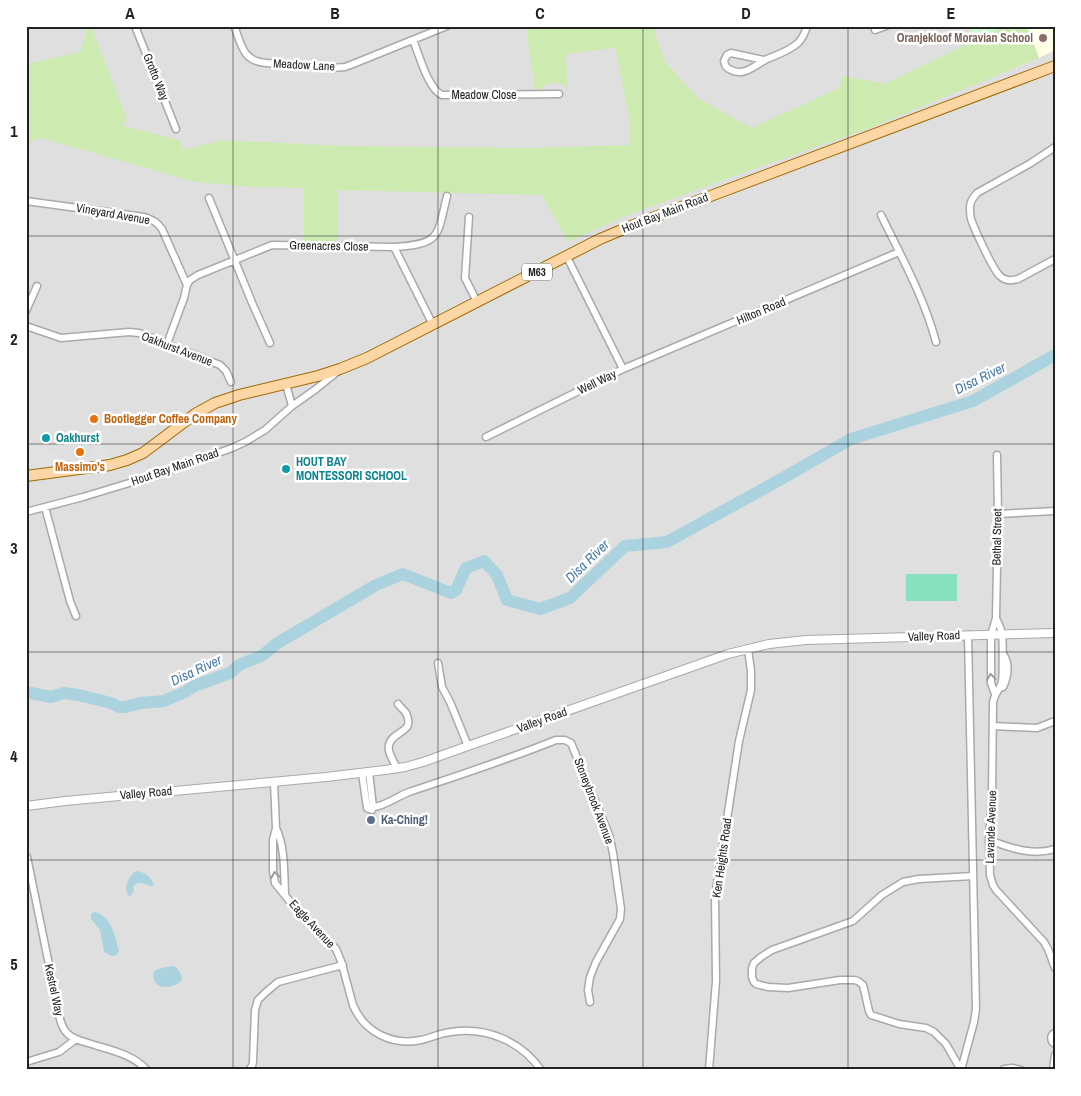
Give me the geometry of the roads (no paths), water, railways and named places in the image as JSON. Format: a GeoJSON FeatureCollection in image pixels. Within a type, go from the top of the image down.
{"type":"FeatureCollection","features":[{"type":"Feature","properties":{"kind":"main road","name":"Hout Bay Main Road"},"geometry":{"type":"LineString","coordinates":[[26,476],[110,465],[127,460],[143,453],[195,414],[215,403],[239,395],[318,376],[367,358],[600,239],[1055,66]]}},
{"type":"Feature","properties":{"kind":"street","name":"Grotto Way"},"geometry":{"type":"LineString","coordinates":[[135,26],[176,128]]}},
{"type":"Feature","properties":{"kind":"street","name":"Meadow Lane"},"geometry":{"type":"LineString","coordinates":[[234,26],[246,55],[255,61],[341,68],[447,26]]}},
{"type":"Feature","properties":{"kind":"street"},"geometry":{"type":"LineString","coordinates":[[764,60],[731,53],[727,55],[724,61],[725,66],[734,72],[751,69],[764,60],[797,44],[803,37],[807,26]]}},
{"type":"Feature","properties":{"kind":"street"},"geometry":{"type":"LineString","coordinates":[[875,30],[886,26]]}},
{"type":"Feature","properties":{"kind":"street","name":"Meadow Close"},"geometry":{"type":"LineString","coordinates":[[413,40],[431,84],[442,95],[559,94]]}},
{"type":"Feature","properties":{"kind":"street"},"geometry":{"type":"LineString","coordinates":[[1055,147],[1031,163],[977,193],[972,198],[970,209],[971,219],[986,252],[997,273],[1004,279],[1012,281],[1018,279],[1055,259]]}},
{"type":"Feature","properties":{"kind":"street","name":"Greenacres Close"},"geometry":{"type":"LineString","coordinates":[[187,285],[190,280],[198,275],[268,246],[394,247],[419,244],[434,237],[439,228],[447,196]]}},
{"type":"Feature","properties":{"kind":"street"},"geometry":{"type":"LineString","coordinates":[[210,198],[270,342]]}},
{"type":"Feature","properties":{"kind":"street","name":"Vineyard Avenue"},"geometry":{"type":"LineString","coordinates":[[26,201],[144,217],[156,221],[187,285]]}},
{"type":"Feature","properties":{"kind":"street"},"geometry":{"type":"LineString","coordinates":[[882,214],[916,287],[936,342]]}},
{"type":"Feature","properties":{"kind":"street"},"geometry":{"type":"LineString","coordinates":[[470,217],[465,278],[477,302]]}},
{"type":"Feature","properties":{"kind":"street"},"geometry":{"type":"LineString","coordinates":[[394,247],[433,325]]}},
{"type":"Feature","properties":{"kind":"street","name":"Hilton Road"},"geometry":{"type":"LineString","coordinates":[[623,369],[899,252]]}},
{"type":"Feature","properties":{"kind":"street","name":"Well Way"},"geometry":{"type":"LineString","coordinates":[[486,437],[623,369],[567,256]]}},
{"type":"Feature","properties":{"kind":"street"},"geometry":{"type":"LineString","coordinates":[[167,344],[187,285]]}},
{"type":"Feature","properties":{"kind":"street"},"geometry":{"type":"LineString","coordinates":[[26,311],[37,286]]}},
{"type":"Feature","properties":{"kind":"street","name":"Oakhurst Avenue"},"geometry":{"type":"LineString","coordinates":[[26,326],[61,338],[139,333],[220,365],[226,370],[231,382]]}},
{"type":"Feature","properties":{"kind":"street","name":"Hout Bay Main Road"},"geometry":{"type":"LineString","coordinates":[[26,512],[162,473],[232,448],[265,430],[340,368]]}},
{"type":"Feature","properties":{"kind":"street"},"geometry":{"type":"LineString","coordinates":[[286,384],[292,406]]}},
{"type":"Feature","properties":{"kind":"street","name":"Bethal Street"},"geometry":{"type":"LineString","coordinates":[[991,635],[996,618],[997,456]]}},
{"type":"Feature","properties":{"kind":"street"},"geometry":{"type":"LineString","coordinates":[[45,507],[76,616]]}},
{"type":"Feature","properties":{"kind":"street"},"geometry":{"type":"LineString","coordinates":[[998,514],[1055,511]]}},
{"type":"Feature","properties":{"kind":"street","name":"Bethal Street"},"geometry":{"type":"LineString","coordinates":[[996,618],[1002,634]]}},
{"type":"Feature","properties":{"kind":"street","name":"Valley Road"},"geometry":{"type":"LineString","coordinates":[[26,806],[397,768],[423,762],[748,648],[780,642],[1055,633]]}},
{"type":"Feature","properties":{"kind":"street","name":"Lavande Avenue"},"geometry":{"type":"LineString","coordinates":[[1002,634],[1002,683],[995,694],[993,703],[992,794],[989,840],[990,875],[993,885],[1044,942],[1055,968]]}},
{"type":"Feature","properties":{"kind":"street"},"geometry":{"type":"LineString","coordinates":[[961,1070],[976,1014],[968,635]]}},
{"type":"Feature","properties":{"kind":"street","name":"Lavande Avenue"},"geometry":{"type":"LineString","coordinates":[[991,635],[991,683],[995,694]]}},
{"type":"Feature","properties":{"kind":"street","name":"Ken Heights Road"},"geometry":{"type":"LineString","coordinates":[[709,1070],[716,988],[715,897],[739,741],[751,690],[748,648]]}},
{"type":"Feature","properties":{"kind":"street"},"geometry":{"type":"LineString","coordinates":[[990,661],[1002,657]]}},
{"type":"Feature","properties":{"kind":"street"},"geometry":{"type":"LineString","coordinates":[[438,663],[442,687],[468,746]]}},
{"type":"Feature","properties":{"kind":"street"},"geometry":{"type":"LineString","coordinates":[[397,768],[389,750],[389,745],[392,739],[407,728],[408,724],[405,712],[398,704]]}},
{"type":"Feature","properties":{"kind":"street"},"geometry":{"type":"LineString","coordinates":[[993,726],[1037,728],[1055,721]]}},
{"type":"Feature","properties":{"kind":"street","name":"Stoneybrook Avenue"},"geometry":{"type":"LineString","coordinates":[[366,772],[373,807],[382,806],[411,791],[556,740],[564,740],[571,743],[608,835],[613,853],[621,909],[620,919],[596,962],[590,977],[588,990],[590,1002]]}},
{"type":"Feature","properties":{"kind":"street","name":"Eagle Avenue"},"geometry":{"type":"LineString","coordinates":[[274,782],[276,826],[273,840],[275,883],[285,893],[300,914],[336,949],[356,1011],[364,1023],[382,1036],[408,1042],[449,1032],[470,1031],[488,1033],[505,1040],[526,1053],[541,1070]]}},
{"type":"Feature","properties":{"kind":"street","name":"Eagle Avenue"},"geometry":{"type":"LineString","coordinates":[[276,826],[280,835],[285,893]]}},
{"type":"Feature","properties":{"kind":"street"},"geometry":{"type":"LineString","coordinates":[[989,840],[1015,849],[1031,852],[1055,849]]}},
{"type":"Feature","properties":{"kind":"street","name":"Kestrel Way"},"geometry":{"type":"LineString","coordinates":[[27,858],[61,1023],[67,1033],[76,1039]]}},
{"type":"Feature","properties":{"kind":"street"},"geometry":{"type":"LineString","coordinates":[[961,1070],[946,1044],[934,1032],[926,1028],[893,1022],[871,1014],[864,988],[858,981],[850,980],[802,987],[774,988],[756,984],[753,980],[752,972],[756,960],[772,950],[853,921],[888,890],[903,882],[919,879],[973,876]]}},
{"type":"Feature","properties":{"kind":"street"},"geometry":{"type":"LineString","coordinates":[[249,1070],[253,1062],[255,1010],[258,1000],[278,982],[342,965]]}},
{"type":"Feature","properties":{"kind":"street"},"geometry":{"type":"LineString","coordinates":[[1055,1033],[1051,1039],[1055,1044]]}},
{"type":"Feature","properties":{"kind":"street"},"geometry":{"type":"LineString","coordinates":[[26,1062],[59,1052],[76,1039],[120,1052],[140,1063],[147,1070]]}},
{"type":"Feature","properties":{"kind":"street"},"geometry":{"type":"LineString","coordinates":[[1053,1070],[1055,1055]]}},
{"type":"Feature","properties":{"kind":"street"},"geometry":{"type":"LineString","coordinates":[[1004,1069],[1021,1070]]}},
{"type":"Feature","properties":{"kind":"water"},"geometry":{"type":"Polygon","coordinates":[[[136,871],[148,876],[154,886],[138,883],[133,886],[134,890],[130,897],[126,887],[131,876],[136,871]]]}},
{"type":"Feature","properties":{"kind":"water"},"geometry":{"type":"Polygon","coordinates":[[[95,912],[101,914],[112,928],[119,951],[117,955],[112,956],[104,952],[100,930],[91,919],[91,914],[95,912]]]}},
{"type":"Feature","properties":{"kind":"water"},"geometry":{"type":"Polygon","coordinates":[[[174,966],[180,972],[182,980],[168,987],[163,987],[155,982],[153,978],[154,971],[174,966]]]}},
{"type":"Feature","properties":{"kind":"waterway","name":"Disa River"},"geometry":{"type":"LineString","coordinates":[[26,692],[51,697],[64,693],[78,695],[111,703],[119,707],[164,701],[194,686],[230,673],[239,665],[263,655],[276,644],[376,585],[403,574],[451,593],[456,590],[466,568],[484,561],[497,575],[507,600],[540,609],[570,598],[625,546],[667,542],[851,439],[973,401],[1055,355]]}},
{"type":"Feature","properties":{"kind":"place","name":"Oranjekloof Moravian School"},"geometry":{"type":"Point","coordinates":[1043,38]}},
{"type":"Feature","properties":{"kind":"place","name":"Bootlegger Coffee Company"},"geometry":{"type":"Point","coordinates":[94,419]}},
{"type":"Feature","properties":{"kind":"place","name":"Oakhurst"},"geometry":{"type":"Point","coordinates":[46,438]}},
{"type":"Feature","properties":{"kind":"place","name":"Massimo's"},"geometry":{"type":"Point","coordinates":[80,452]}},
{"type":"Feature","properties":{"kind":"place","name":"HOUT BAY MONTESSORI SCHOOL"},"geometry":{"type":"Point","coordinates":[286,469]}},
{"type":"Feature","properties":{"kind":"place","name":"Ka-Ching!"},"geometry":{"type":"Point","coordinates":[371,820]}}]}
